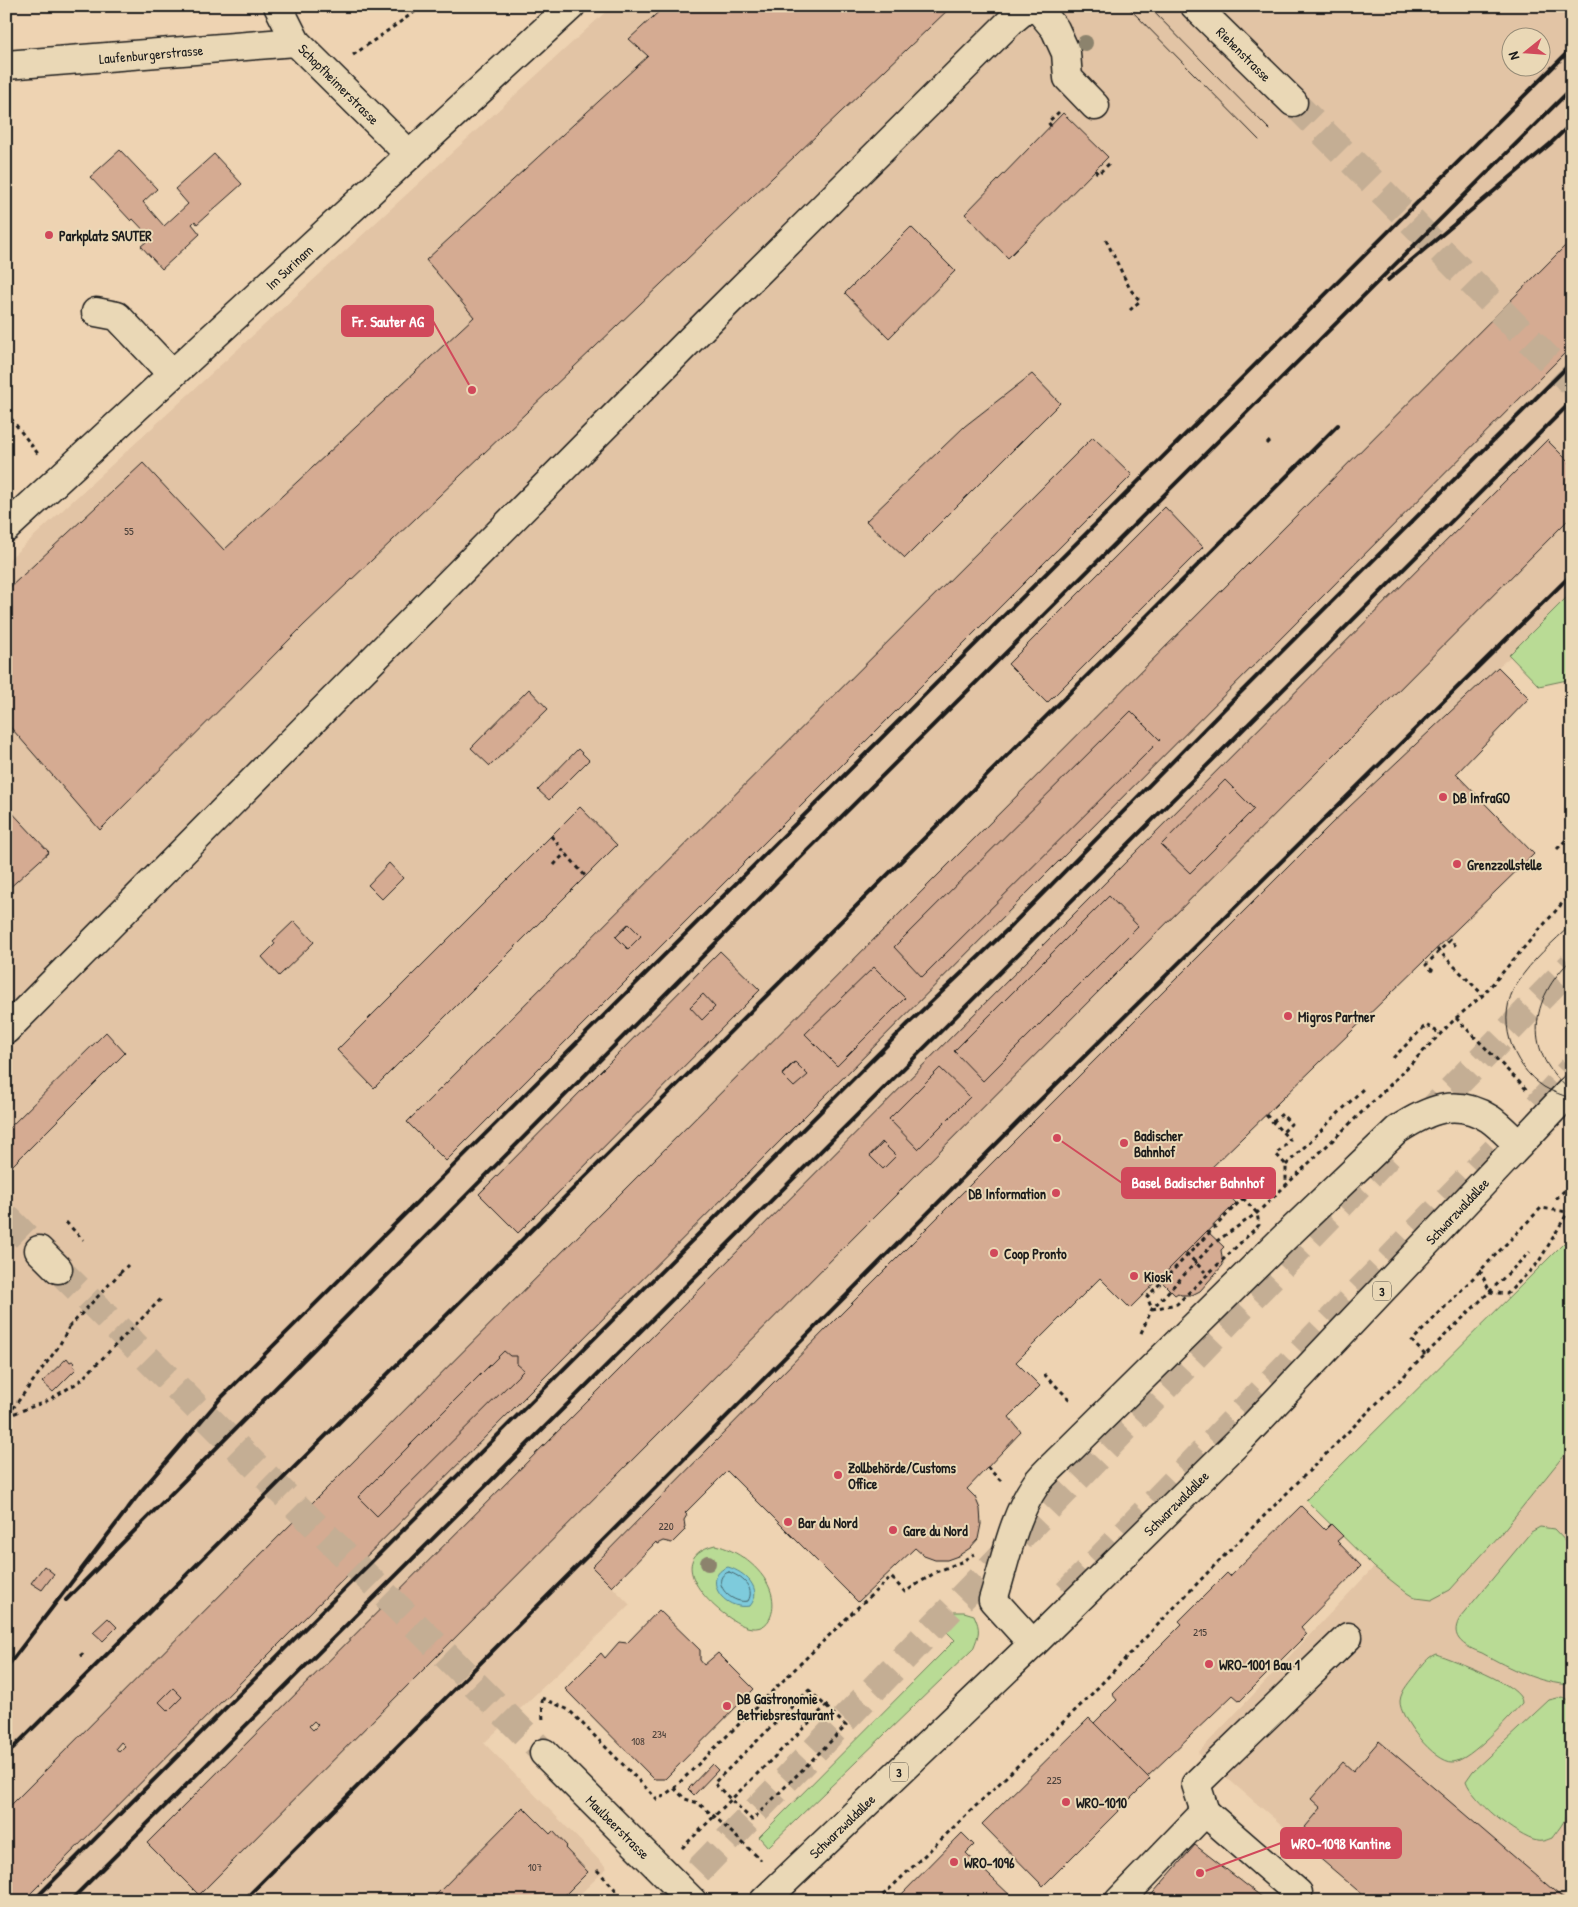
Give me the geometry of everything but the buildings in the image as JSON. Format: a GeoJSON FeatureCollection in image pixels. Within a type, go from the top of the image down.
{"type":"FeatureCollection","features":[{"type":"Feature","properties":{"kind":"street","name":"Schopfheimerstrasse"},"geometry":{"type":"LineString","coordinates":[[278,6],[296,42],[410,155]]}},
{"type":"Feature","properties":{"kind":"street","name":"Im Surinam"},"geometry":{"type":"LineString","coordinates":[[6,528],[571,6]]}},
{"type":"Feature","properties":{"kind":"street"},"geometry":{"type":"LineString","coordinates":[[6,1030],[706,324],[1010,21],[1030,6]]}},
{"type":"Feature","properties":{"kind":"street"},"geometry":{"type":"LineString","coordinates":[[1036,6],[1055,29],[1066,53],[1068,78],[1095,106]]}},
{"type":"Feature","properties":{"kind":"street","name":"Riehenstrasse"},"geometry":{"type":"LineString","coordinates":[[1195,6],[1293,102]]}},
{"type":"Feature","properties":{"kind":"street","name":"Laufenburgerstrasse"},"geometry":{"type":"LineString","coordinates":[[6,65],[296,42]]}},
{"type":"Feature","properties":{"kind":"street"},"geometry":{"type":"LineString","coordinates":[[96,312],[117,316],[172,374]]}},
{"type":"Feature","properties":{"kind":"street","name":"Schwarzwaldallee"},"geometry":{"type":"LineString","coordinates":[[764,1901],[1033,1644],[1241,1439],[1572,1089]]}},
{"type":"Feature","properties":{"kind":"street"},"geometry":{"type":"LineString","coordinates":[[1033,1644],[993,1600],[1013,1534],[1036,1483],[1290,1232],[1397,1130],[1419,1116],[1442,1108],[1469,1109],[1491,1119],[1519,1145]]}},
{"type":"Feature","properties":{"kind":"street"},"geometry":{"type":"LineString","coordinates":[[1299,1898],[1205,1812],[1196,1784],[1348,1637]]}},
{"type":"Feature","properties":{"kind":"street","name":"Maulbeerstrasse"},"geometry":{"type":"LineString","coordinates":[[544,1753],[692,1901]]}},
{"type":"Feature","properties":{"kind":"street"},"geometry":{"type":"LineString","coordinates":[[1119,1901],[1205,1812]]}},
{"type":"Feature","properties":{"kind":"path"},"geometry":{"type":"LineString","coordinates":[[328,72],[423,6]]}},
{"type":"Feature","properties":{"kind":"path"},"geometry":{"type":"LineString","coordinates":[[1051,126],[1048,122],[1059,112]]}},
{"type":"Feature","properties":{"kind":"path"},"geometry":{"type":"LineString","coordinates":[[1095,170],[1098,174],[1111,162]]}},
{"type":"Feature","properties":{"kind":"path"},"geometry":{"type":"LineString","coordinates":[[1106,240],[1130,289],[1140,301],[1130,310]]}},
{"type":"Feature","properties":{"kind":"path"},"geometry":{"type":"LineString","coordinates":[[6,412],[59,480]]}},
{"type":"Feature","properties":{"kind":"path"},"geometry":{"type":"LineString","coordinates":[[1267,444],[1271,440]]}},
{"type":"Feature","properties":{"kind":"path"},"geometry":{"type":"LineString","coordinates":[[551,836],[586,877]]}},
{"type":"Feature","properties":{"kind":"path"},"geometry":{"type":"LineString","coordinates":[[1557,849],[1567,838],[1572,837]]}},
{"type":"Feature","properties":{"kind":"path"},"geometry":{"type":"LineString","coordinates":[[554,865],[565,853]]}},
{"type":"Feature","properties":{"kind":"path"},"geometry":{"type":"LineString","coordinates":[[1141,1333],[1152,1309],[1214,1243],[1257,1213],[1456,1018],[1483,995],[1571,894]]}},
{"type":"Feature","properties":{"kind":"path"},"geometry":{"type":"LineString","coordinates":[[1433,971],[1426,965],[1438,950],[1450,940],[1457,947]]}},
{"type":"Feature","properties":{"kind":"path"},"geometry":{"type":"LineString","coordinates":[[1438,950],[1483,995]]}},
{"type":"Feature","properties":{"kind":"path"},"geometry":{"type":"LineString","coordinates":[[1456,1018],[1549,1113]]}},
{"type":"Feature","properties":{"kind":"path"},"geometry":{"type":"LineString","coordinates":[[1393,1058],[1426,1025],[1441,1034]]}},
{"type":"Feature","properties":{"kind":"path"},"geometry":{"type":"LineString","coordinates":[[1286,1165],[1364,1088]]}},
{"type":"Feature","properties":{"kind":"path"},"geometry":{"type":"LineString","coordinates":[[1273,1122],[1282,1114],[1291,1124],[1283,1132]]}},
{"type":"Feature","properties":{"kind":"path"},"geometry":{"type":"LineString","coordinates":[[1266,1115],[1290,1140],[1276,1154],[1286,1165],[1286,1185]]}},
{"type":"Feature","properties":{"kind":"path"},"geometry":{"type":"LineString","coordinates":[[1556,1199],[1572,1183]]}},
{"type":"Feature","properties":{"kind":"path"},"geometry":{"type":"LineString","coordinates":[[1152,1309],[1147,1297],[1186,1254],[1244,1198],[1257,1213]]}},
{"type":"Feature","properties":{"kind":"path"},"geometry":{"type":"LineString","coordinates":[[1425,1355],[1412,1341],[1541,1208],[1570,1210],[1538,1263],[1507,1294],[1490,1292]]}},
{"type":"Feature","properties":{"kind":"path"},"geometry":{"type":"LineString","coordinates":[[66,1222],[83,1240]]}},
{"type":"Feature","properties":{"kind":"path"},"geometry":{"type":"LineString","coordinates":[[877,1901],[1085,1701],[1204,1576],[1530,1252]]}},
{"type":"Feature","properties":{"kind":"path"},"geometry":{"type":"LineString","coordinates":[[1186,1254],[1208,1275]]}},
{"type":"Feature","properties":{"kind":"path"},"geometry":{"type":"LineString","coordinates":[[7,1417],[59,1346],[69,1328],[127,1266]]}},
{"type":"Feature","properties":{"kind":"path"},"geometry":{"type":"LineString","coordinates":[[1480,1270],[1490,1292]]}},
{"type":"Feature","properties":{"kind":"path"},"geometry":{"type":"LineString","coordinates":[[7,1417],[43,1403],[79,1382],[163,1297]]}},
{"type":"Feature","properties":{"kind":"path"},"geometry":{"type":"LineString","coordinates":[[1044,1374],[1072,1402]]}},
{"type":"Feature","properties":{"kind":"path"},"geometry":{"type":"LineString","coordinates":[[988,1467],[1005,1485]]}},
{"type":"Feature","properties":{"kind":"path"},"geometry":{"type":"LineString","coordinates":[[542,1698],[569,1710],[658,1800],[674,1788],[854,1611],[891,1578],[905,1592],[936,1572],[961,1562],[979,1550]]}},
{"type":"Feature","properties":{"kind":"path"},"geometry":{"type":"LineString","coordinates":[[80,1656],[85,1652]]}},
{"type":"Feature","properties":{"kind":"path"},"geometry":{"type":"LineString","coordinates":[[809,1690],[846,1726],[752,1820],[731,1800],[714,1783],[809,1690]]}},
{"type":"Feature","properties":{"kind":"path"},"geometry":{"type":"LineString","coordinates":[[660,1869],[829,1703]]}},
{"type":"Feature","properties":{"kind":"path"},"geometry":{"type":"LineString","coordinates":[[674,1788],[685,1798],[698,1803],[714,1816],[783,1881]]}},
{"type":"Feature","properties":{"kind":"path"},"geometry":{"type":"LineString","coordinates":[[597,1870],[614,1888],[622,1901]]}},
{"type":"Feature","properties":{"kind":"shaded area"},"geometry":{"type":"Polygon","coordinates":[[[612,6],[1572,6],[1572,605],[1498,667],[1332,823],[592,1566],[630,1605],[484,1743],[607,1868],[573,1901],[6,1901],[6,562],[612,6]]]}},
{"type":"Feature","properties":{"kind":"shaded area"},"geometry":{"type":"Polygon","coordinates":[[[1567,1240],[1572,1244],[1572,1901],[1370,1901],[1198,1753],[1374,1567],[1343,1536],[1567,1240]]]}},
{"type":"Feature","properties":{"kind":"green space"},"geometry":{"type":"Polygon","coordinates":[[[1572,592],[1572,694],[1567,680],[1539,686],[1509,655],[1572,592]]]}},
{"type":"Feature","properties":{"kind":"green space"},"geometry":{"type":"Polygon","coordinates":[[[1567,1240],[1572,1244],[1572,1445],[1499,1536],[1450,1590],[1431,1600],[1415,1598],[1374,1567],[1306,1500],[1567,1240]]]}},
{"type":"Feature","properties":{"kind":"green space"},"geometry":{"type":"Polygon","coordinates":[[[1540,1527],[1554,1529],[1572,1548],[1572,1685],[1536,1678],[1514,1670],[1466,1646],[1456,1634],[1460,1618],[1531,1532],[1540,1527]]]}},
{"type":"Feature","properties":{"kind":"green space"},"geometry":{"type":"Polygon","coordinates":[[[715,1545],[740,1555],[766,1581],[773,1603],[771,1617],[767,1623],[755,1628],[747,1627],[735,1621],[721,1612],[698,1588],[692,1574],[692,1562],[699,1552],[715,1545]]]}},
{"type":"Feature","properties":{"kind":"green space"},"geometry":{"type":"Polygon","coordinates":[[[954,1612],[974,1615],[978,1625],[978,1632],[973,1649],[768,1847],[759,1837],[955,1640],[941,1626],[954,1612]]]}},
{"type":"Feature","properties":{"kind":"green space"},"geometry":{"type":"Polygon","coordinates":[[[1436,1654],[1471,1667],[1500,1681],[1520,1696],[1522,1703],[1470,1754],[1453,1762],[1437,1755],[1428,1748],[1405,1718],[1401,1709],[1400,1701],[1404,1689],[1428,1659],[1436,1654]]]}},
{"type":"Feature","properties":{"kind":"green space"},"geometry":{"type":"Polygon","coordinates":[[[1562,1697],[1572,1702],[1572,1789],[1566,1799],[1565,1817],[1562,1825],[1552,1838],[1537,1841],[1518,1833],[1496,1817],[1477,1798],[1466,1781],[1473,1771],[1549,1700],[1562,1697]]]}},
{"type":"Feature","properties":{"kind":"water"},"geometry":{"type":"Polygon","coordinates":[[[728,1567],[741,1573],[751,1582],[755,1593],[754,1600],[750,1606],[739,1606],[730,1603],[718,1591],[716,1577],[720,1571],[728,1567]]]}},
{"type":"Feature","properties":{"kind":"tunnel"},"geometry":{"type":"LineString","coordinates":[[1293,102],[1572,383]]}},
{"type":"Feature","properties":{"kind":"tunnel"},"geometry":{"type":"LineString","coordinates":[[1422,1120],[1572,965]]}},
{"type":"Feature","properties":{"kind":"tunnel"},"geometry":{"type":"LineString","coordinates":[[1538,1106],[1572,1069]]}},
{"type":"Feature","properties":{"kind":"tunnel"},"geometry":{"type":"LineString","coordinates":[[1067,1593],[1500,1146]]}},
{"type":"Feature","properties":{"kind":"tunnel"},"geometry":{"type":"LineString","coordinates":[[669,1901],[1389,1155]]}},
{"type":"Feature","properties":{"kind":"tunnel"},"geometry":{"type":"LineString","coordinates":[[6,1217],[39,1250]]}},
{"type":"Feature","properties":{"kind":"tunnel"},"geometry":{"type":"LineString","coordinates":[[58,1269],[544,1753]]}},
{"type":"Feature","properties":{"kind":"tram line"},"geometry":{"type":"LineString","coordinates":[[1127,6],[1259,140]]}},
{"type":"Feature","properties":{"kind":"tram line"},"geometry":{"type":"LineString","coordinates":[[1148,6],[1270,130]]}},
{"type":"Feature","properties":{"kind":"tram line"},"geometry":{"type":"LineString","coordinates":[[1572,924],[1536,959],[1517,983],[1510,997],[1507,1011],[1510,1040],[1515,1054],[1523,1066],[1532,1078],[1544,1087],[1572,1099]]}},
{"type":"Feature","properties":{"kind":"tram line"},"geometry":{"type":"LineString","coordinates":[[1572,959],[1547,991],[1540,1009],[1537,1026],[1539,1044],[1545,1060],[1556,1076],[1572,1091]]}},
{"type":"Feature","properties":{"kind":"railway"},"geometry":{"type":"LineString","coordinates":[[6,1668],[142,1490],[220,1399],[1572,48]]}},
{"type":"Feature","properties":{"kind":"railway"},"geometry":{"type":"LineString","coordinates":[[66,1600],[782,876],[1572,88]]}},
{"type":"Feature","properties":{"kind":"railway"},"geometry":{"type":"LineString","coordinates":[[1388,280],[1550,144],[1572,123]]}},
{"type":"Feature","properties":{"kind":"railway"},"geometry":{"type":"LineString","coordinates":[[33,1901],[908,1024],[1008,929],[1234,699],[1572,362]]}},
{"type":"Feature","properties":{"kind":"railway"},"geometry":{"type":"LineString","coordinates":[[70,1901],[1572,401]]}},
{"type":"Feature","properties":{"kind":"railway"},"geometry":{"type":"LineString","coordinates":[[6,1755],[1338,425]]}},
{"type":"Feature","properties":{"kind":"railway"},"geometry":{"type":"LineString","coordinates":[[243,1901],[1020,1120],[1572,574]]}},
{"type":"Feature","properties":{"kind":"place","name":"Parkplatz SAUTER"},"geometry":{"type":"Point","coordinates":[49,235]}},
{"type":"Feature","properties":{"kind":"place","name":"Fr. Sauter AG"},"geometry":{"type":"Point","coordinates":[472,390]}},
{"type":"Feature","properties":{"kind":"place","name":"DB InfraGO"},"geometry":{"type":"Point","coordinates":[1443,797]}},
{"type":"Feature","properties":{"kind":"place","name":"Grenzzollstelle"},"geometry":{"type":"Point","coordinates":[1457,864]}},
{"type":"Feature","properties":{"kind":"place","name":"Migros Partner"},"geometry":{"type":"Point","coordinates":[1288,1016]}},
{"type":"Feature","properties":{"kind":"place","name":"Basel Badischer Bahnhof"},"geometry":{"type":"Point","coordinates":[1057,1138]}},
{"type":"Feature","properties":{"kind":"place","name":"Badischer Bahnhof"},"geometry":{"type":"Point","coordinates":[1124,1143]}},
{"type":"Feature","properties":{"kind":"place","name":"DB Information"},"geometry":{"type":"Point","coordinates":[1056,1193]}},
{"type":"Feature","properties":{"kind":"place","name":"Coop Pronto"},"geometry":{"type":"Point","coordinates":[994,1253]}},
{"type":"Feature","properties":{"kind":"place","name":"Kiosk"},"geometry":{"type":"Point","coordinates":[1134,1276]}},
{"type":"Feature","properties":{"kind":"place","name":"Zollbehörde/Customs Office"},"geometry":{"type":"Point","coordinates":[838,1475]}},
{"type":"Feature","properties":{"kind":"place","name":"Bar du Nord"},"geometry":{"type":"Point","coordinates":[788,1522]}},
{"type":"Feature","properties":{"kind":"place","name":"Gare du Nord"},"geometry":{"type":"Point","coordinates":[893,1530]}},
{"type":"Feature","properties":{"kind":"place","name":"WRO-1001 Bau 1"},"geometry":{"type":"Point","coordinates":[1209,1664]}},
{"type":"Feature","properties":{"kind":"place","name":"DB Gastronomie Betriebsrestaurant"},"geometry":{"type":"Point","coordinates":[727,1706]}},
{"type":"Feature","properties":{"kind":"place","name":"WRO-1010"},"geometry":{"type":"Point","coordinates":[1066,1802]}},
{"type":"Feature","properties":{"kind":"place","name":"WRO-1096"},"geometry":{"type":"Point","coordinates":[954,1862]}},
{"type":"Feature","properties":{"kind":"place","name":"WRO-1098 Kantine"},"geometry":{"type":"Point","coordinates":[1200,1873]}}]}
